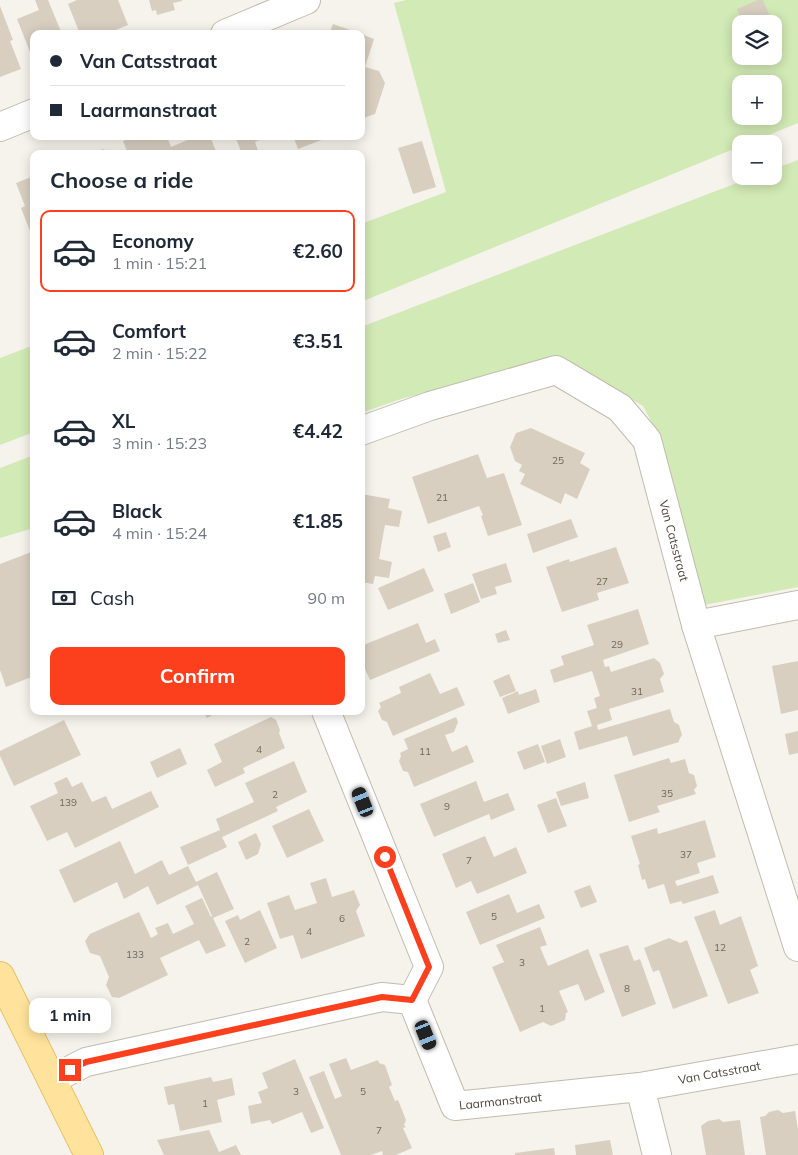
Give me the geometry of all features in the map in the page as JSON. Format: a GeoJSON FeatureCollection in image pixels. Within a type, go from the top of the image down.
{"type":"FeatureCollection","features":[{"type":"Feature","properties":{"kind":"main road"},"geometry":{"type":"LineString","coordinates":[[0,976],[53,1079],[89,1155]]}},
{"type":"Feature","properties":{"kind":"street"},"geometry":{"type":"LineString","coordinates":[[235,30],[306,0]]}},
{"type":"Feature","properties":{"kind":"street"},"geometry":{"type":"LineString","coordinates":[[0,127],[30,115]]}},
{"type":"Feature","properties":{"kind":"street","name":"Van Catsstraat"},"geometry":{"type":"LineString","coordinates":[[365,430],[430,406],[556,370],[620,408],[647,440],[696,626],[798,947]]}},
{"type":"Feature","properties":{"kind":"street"},"geometry":{"type":"LineString","coordinates":[[696,626],[798,604]]}},
{"type":"Feature","properties":{"kind":"street"},"geometry":{"type":"LineString","coordinates":[[53,1079],[86,1062],[382,997],[412,1000],[429,967],[328,715]]}},
{"type":"Feature","properties":{"kind":"street","name":"Laarmanstraat"},"geometry":{"type":"LineString","coordinates":[[412,1000],[455,1106],[640,1087]]}},
{"type":"Feature","properties":{"kind":"street","name":"Van Catsstraat"},"geometry":{"type":"LineString","coordinates":[[640,1087],[798,1059]]}},
{"type":"Feature","properties":{"kind":"street"},"geometry":{"type":"LineString","coordinates":[[640,1087],[657,1155]]}},
{"type":"Feature","properties":{"kind":"green space"},"geometry":{"type":"Polygon","coordinates":[[[406,0],[798,0],[798,123],[769,135],[732,135],[732,150],[365,300],[365,222],[446,192],[394,3],[406,0]]]}},
{"type":"Feature","properties":{"kind":"green space"},"geometry":{"type":"Polygon","coordinates":[[[798,160],[798,587],[704,605],[652,423],[643,406],[563,360],[404,398],[365,412],[365,325],[732,185],[782,185],[782,166],[798,160]]]}},
{"type":"Feature","properties":{"kind":"green space"},"geometry":{"type":"Polygon","coordinates":[[[30,347],[30,434],[0,445],[0,358],[30,347]]]}},
{"type":"Feature","properties":{"kind":"green space"},"geometry":{"type":"Polygon","coordinates":[[[30,457],[30,529],[0,538],[0,468],[30,457]]]}},
{"type":"Feature","properties":{"kind":"building"},"geometry":{"type":"Polygon","coordinates":[[[35,0],[48,0],[60,30],[30,30],[30,52],[17,19],[39,10],[35,0]]]}},
{"type":"Feature","properties":{"kind":"building"},"geometry":{"type":"Polygon","coordinates":[[[77,0],[118,0],[128,25],[116,30],[78,30],[68,4],[77,0]]]}},
{"type":"Feature","properties":{"kind":"building"},"geometry":{"type":"Polygon","coordinates":[[[149,0],[182,1],[173,3],[175,10],[157,15],[156,10],[152,11],[149,0]]]}},
{"type":"Feature","properties":{"kind":"building"},"geometry":{"type":"Polygon","coordinates":[[[758,0],[763,0],[769,15],[739,15],[737,9],[758,0]]]}},
{"type":"Feature","properties":{"kind":"building"},"geometry":{"type":"Polygon","coordinates":[[[0,6],[13,40],[10,41],[21,69],[0,77],[0,6]]]}},
{"type":"Feature","properties":{"kind":"building"},"geometry":{"type":"Polygon","coordinates":[[[333,24],[350,30],[331,30],[333,24]]]}},
{"type":"Feature","properties":{"kind":"building"},"geometry":{"type":"Polygon","coordinates":[[[365,36],[374,39],[365,67],[365,36]]]}},
{"type":"Feature","properties":{"kind":"building"},"geometry":{"type":"Polygon","coordinates":[[[365,67],[379,71],[385,83],[375,114],[365,118],[365,67]]]}},
{"type":"Feature","properties":{"kind":"building"},"geometry":{"type":"Polygon","coordinates":[[[168,140],[171,147],[188,140],[212,140],[215,150],[126,150],[123,141],[168,140]]]}},
{"type":"Feature","properties":{"kind":"building"},"geometry":{"type":"Polygon","coordinates":[[[237,140],[260,140],[255,142],[258,150],[240,150],[237,140]]]}},
{"type":"Feature","properties":{"kind":"building"},"geometry":{"type":"Polygon","coordinates":[[[295,140],[322,140],[298,149],[295,140]]]}},
{"type":"Feature","properties":{"kind":"building"},"geometry":{"type":"Polygon","coordinates":[[[422,141],[436,187],[413,194],[398,148],[422,141]]]}},
{"type":"Feature","properties":{"kind":"building"},"geometry":{"type":"Polygon","coordinates":[[[30,178],[30,231],[21,208],[25,206],[16,183],[30,178]]]}},
{"type":"Feature","properties":{"kind":"building"},"geometry":{"type":"Polygon","coordinates":[[[531,428],[585,453],[580,463],[590,469],[577,499],[565,493],[561,504],[520,484],[525,474],[519,471],[522,465],[515,461],[510,447],[516,433],[531,428]]]}},
{"type":"Feature","properties":{"kind":"building"},"geometry":{"type":"Polygon","coordinates":[[[478,454],[487,478],[504,473],[522,525],[488,536],[479,506],[428,524],[412,477],[478,454]]]}},
{"type":"Feature","properties":{"kind":"building"},"geometry":{"type":"Polygon","coordinates":[[[365,495],[390,499],[388,508],[402,511],[399,527],[385,525],[379,559],[392,562],[389,578],[375,576],[373,584],[365,583],[365,495]]]}},
{"type":"Feature","properties":{"kind":"building"},"geometry":{"type":"Polygon","coordinates":[[[571,519],[578,537],[533,553],[527,534],[571,519]]]}},
{"type":"Feature","properties":{"kind":"building"},"geometry":{"type":"Polygon","coordinates":[[[446,532],[451,547],[438,552],[433,536],[446,532]]]}},
{"type":"Feature","properties":{"kind":"building"},"geometry":{"type":"Polygon","coordinates":[[[616,547],[629,583],[597,593],[599,600],[562,612],[546,567],[569,559],[570,562],[616,547]]]}},
{"type":"Feature","properties":{"kind":"building"},"geometry":{"type":"Polygon","coordinates":[[[30,553],[30,678],[6,687],[0,670],[0,564],[30,553]]]}},
{"type":"Feature","properties":{"kind":"building"},"geometry":{"type":"Polygon","coordinates":[[[506,563],[512,582],[495,587],[497,594],[481,599],[472,574],[506,563]]]}},
{"type":"Feature","properties":{"kind":"building"},"geometry":{"type":"Polygon","coordinates":[[[424,568],[434,591],[388,610],[378,588],[424,568]]]}},
{"type":"Feature","properties":{"kind":"building"},"geometry":{"type":"Polygon","coordinates":[[[473,583],[480,602],[451,614],[444,594],[473,583]]]}},
{"type":"Feature","properties":{"kind":"building"},"geometry":{"type":"Polygon","coordinates":[[[638,609],[649,644],[603,660],[605,667],[609,666],[611,672],[654,658],[660,663],[664,674],[660,679],[664,692],[609,709],[612,720],[597,725],[598,730],[670,709],[674,722],[679,725],[682,735],[679,742],[633,756],[627,736],[579,750],[574,732],[592,726],[587,711],[597,708],[594,698],[600,696],[592,671],[554,683],[550,670],[564,665],[561,656],[594,645],[587,625],[638,609]]]}},
{"type":"Feature","properties":{"kind":"building"},"geometry":{"type":"Polygon","coordinates":[[[418,623],[426,643],[435,639],[440,651],[370,680],[365,669],[365,644],[418,623]]]}},
{"type":"Feature","properties":{"kind":"building"},"geometry":{"type":"Polygon","coordinates":[[[506,630],[510,640],[498,643],[495,634],[506,630]]]}},
{"type":"Feature","properties":{"kind":"building"},"geometry":{"type":"Polygon","coordinates":[[[798,661],[798,710],[781,714],[772,666],[798,661]]]}},
{"type":"Feature","properties":{"kind":"building"},"geometry":{"type":"Polygon","coordinates":[[[430,673],[440,694],[457,687],[465,705],[393,736],[387,722],[382,720],[378,711],[381,707],[379,703],[401,693],[399,687],[430,673]]]}},
{"type":"Feature","properties":{"kind":"building"},"geometry":{"type":"Polygon","coordinates":[[[509,674],[516,691],[500,697],[493,681],[509,674]]]}},
{"type":"Feature","properties":{"kind":"building"},"geometry":{"type":"Polygon","coordinates":[[[536,689],[540,702],[508,714],[502,698],[518,691],[519,695],[536,689]]]}},
{"type":"Feature","properties":{"kind":"building"},"geometry":{"type":"Polygon","coordinates":[[[271,717],[276,720],[285,748],[243,768],[245,773],[215,787],[207,770],[222,762],[214,744],[271,717]]]}},
{"type":"Feature","properties":{"kind":"building"},"geometry":{"type":"Polygon","coordinates":[[[456,717],[458,722],[454,732],[445,735],[452,752],[467,745],[474,762],[414,787],[408,772],[403,771],[399,761],[400,753],[408,749],[404,739],[456,717]]]}},
{"type":"Feature","properties":{"kind":"building"},"geometry":{"type":"Polygon","coordinates":[[[64,720],[81,755],[14,786],[0,756],[0,751],[64,720]]]}},
{"type":"Feature","properties":{"kind":"building"},"geometry":{"type":"Polygon","coordinates":[[[798,731],[798,753],[789,755],[785,734],[798,731]]]}},
{"type":"Feature","properties":{"kind":"building"},"geometry":{"type":"Polygon","coordinates":[[[560,739],[566,757],[547,764],[541,746],[560,739]]]}},
{"type":"Feature","properties":{"kind":"building"},"geometry":{"type":"Polygon","coordinates":[[[538,744],[545,762],[524,770],[517,752],[538,744]]]}},
{"type":"Feature","properties":{"kind":"building"},"geometry":{"type":"Polygon","coordinates":[[[180,748],[187,764],[157,778],[150,762],[180,748]]]}},
{"type":"Feature","properties":{"kind":"building"},"geometry":{"type":"Polygon","coordinates":[[[669,758],[671,763],[685,759],[689,773],[694,775],[697,786],[694,790],[696,794],[657,806],[660,812],[629,822],[614,775],[669,758]]]}},
{"type":"Feature","properties":{"kind":"building"},"geometry":{"type":"Polygon","coordinates":[[[294,761],[307,792],[276,807],[278,811],[222,837],[227,847],[188,865],[180,847],[220,830],[216,819],[254,802],[245,783],[294,761]]]}},
{"type":"Feature","properties":{"kind":"building"},"geometry":{"type":"Polygon","coordinates":[[[67,777],[72,787],[82,782],[92,802],[106,796],[112,809],[151,791],[159,807],[75,848],[67,832],[47,841],[30,806],[58,793],[54,783],[67,777]]]}},
{"type":"Feature","properties":{"kind":"building"},"geometry":{"type":"Polygon","coordinates":[[[476,781],[484,802],[508,793],[515,810],[491,820],[489,814],[434,837],[420,804],[476,781]]]}},
{"type":"Feature","properties":{"kind":"building"},"geometry":{"type":"Polygon","coordinates":[[[585,782],[589,798],[561,806],[556,792],[585,782]]]}},
{"type":"Feature","properties":{"kind":"building"},"geometry":{"type":"Polygon","coordinates":[[[556,798],[567,826],[548,833],[537,805],[556,798]]]}},
{"type":"Feature","properties":{"kind":"building"},"geometry":{"type":"Polygon","coordinates":[[[309,809],[324,841],[287,858],[272,826],[309,809]]]}},
{"type":"Feature","properties":{"kind":"building"},"geometry":{"type":"Polygon","coordinates":[[[705,820],[716,857],[697,863],[700,873],[675,881],[677,886],[713,875],[719,893],[683,904],[681,901],[670,904],[664,884],[648,889],[645,879],[642,880],[638,865],[640,864],[631,836],[657,828],[658,834],[705,820]]]}},
{"type":"Feature","properties":{"kind":"building"},"geometry":{"type":"Polygon","coordinates":[[[256,833],[261,844],[258,854],[246,860],[238,842],[256,833]]]}},
{"type":"Feature","properties":{"kind":"building"},"geometry":{"type":"Polygon","coordinates":[[[485,836],[494,857],[516,847],[527,873],[477,894],[471,881],[456,888],[442,854],[485,836]]]}},
{"type":"Feature","properties":{"kind":"building"},"geometry":{"type":"Polygon","coordinates":[[[120,841],[135,874],[162,860],[169,875],[188,866],[196,882],[217,872],[234,909],[213,918],[226,946],[206,954],[199,940],[160,958],[168,975],[119,998],[112,997],[106,985],[109,977],[100,956],[90,953],[85,941],[90,934],[139,912],[151,938],[158,934],[155,928],[168,923],[173,934],[194,924],[185,906],[202,898],[212,916],[198,885],[157,905],[148,886],[124,899],[117,882],[74,903],[59,870],[120,841]]]}},
{"type":"Feature","properties":{"kind":"building"},"geometry":{"type":"Polygon","coordinates":[[[326,878],[332,897],[354,890],[360,905],[356,911],[365,936],[301,959],[293,935],[280,939],[267,903],[289,895],[295,910],[317,903],[310,883],[326,878]]]}},
{"type":"Feature","properties":{"kind":"building"},"geometry":{"type":"Polygon","coordinates":[[[590,885],[597,902],[581,908],[574,891],[590,885]]]}},
{"type":"Feature","properties":{"kind":"building"},"geometry":{"type":"Polygon","coordinates":[[[509,894],[517,913],[539,904],[545,918],[480,945],[466,912],[509,894]]]}},
{"type":"Feature","properties":{"kind":"building"},"geometry":{"type":"Polygon","coordinates":[[[260,910],[277,948],[245,963],[225,921],[238,915],[240,920],[260,910]]]}},
{"type":"Feature","properties":{"kind":"building"},"geometry":{"type":"Polygon","coordinates":[[[715,910],[720,925],[741,916],[758,966],[750,970],[759,993],[728,1004],[694,917],[715,910]]]}},
{"type":"Feature","properties":{"kind":"building"},"geometry":{"type":"Polygon","coordinates":[[[540,927],[547,945],[540,947],[548,966],[588,949],[605,992],[585,1001],[578,984],[559,991],[568,1012],[566,1013],[565,1020],[551,1026],[543,1022],[520,1032],[492,967],[504,962],[496,945],[540,927]]]}},
{"type":"Feature","properties":{"kind":"building"},"geometry":{"type":"Polygon","coordinates":[[[669,938],[680,943],[687,940],[708,996],[673,1009],[659,970],[653,972],[644,948],[669,938]]]}},
{"type":"Feature","properties":{"kind":"building"},"geometry":{"type":"Polygon","coordinates":[[[628,945],[634,961],[640,959],[656,1004],[622,1017],[599,954],[628,945]]]}},
{"type":"Feature","properties":{"kind":"building"},"geometry":{"type":"Polygon","coordinates":[[[346,1058],[351,1070],[378,1060],[379,1063],[385,1065],[392,1085],[389,1087],[395,1101],[398,1100],[406,1120],[404,1125],[406,1127],[403,1128],[412,1148],[396,1155],[383,1155],[382,1151],[371,1155],[341,1155],[309,1077],[324,1071],[335,1099],[342,1096],[329,1064],[346,1058]]]}},
{"type":"Feature","properties":{"kind":"building"},"geometry":{"type":"Polygon","coordinates":[[[295,1059],[324,1128],[311,1133],[302,1112],[272,1124],[270,1120],[251,1124],[248,1106],[262,1103],[258,1092],[268,1088],[262,1073],[295,1059]]]}},
{"type":"Feature","properties":{"kind":"building"},"geometry":{"type":"Polygon","coordinates":[[[211,1077],[213,1082],[232,1078],[235,1095],[217,1100],[222,1122],[180,1131],[174,1104],[168,1105],[164,1087],[211,1077]]]}},
{"type":"Feature","properties":{"kind":"building"},"geometry":{"type":"Polygon","coordinates":[[[778,1110],[783,1113],[795,1111],[798,1129],[798,1155],[766,1155],[760,1117],[778,1110]]]}},
{"type":"Feature","properties":{"kind":"building"},"geometry":{"type":"Polygon","coordinates":[[[719,1119],[723,1122],[740,1120],[745,1155],[706,1155],[701,1126],[708,1121],[719,1119]]]}},
{"type":"Feature","properties":{"kind":"building"},"geometry":{"type":"Polygon","coordinates":[[[209,1130],[219,1152],[236,1145],[241,1155],[164,1155],[157,1140],[209,1130]]]}},
{"type":"Feature","properties":{"kind":"building"},"geometry":{"type":"Polygon","coordinates":[[[610,1140],[613,1155],[576,1155],[575,1145],[610,1140]]]}},
{"type":"Feature","properties":{"kind":"building"},"geometry":{"type":"Polygon","coordinates":[[[554,1148],[555,1155],[515,1155],[515,1153],[554,1148]]]}},
{"type":"Feature","properties":{"kind":"route"},"geometry":{"type":"LineString","coordinates":[[70,1070],[86,1062],[382,997],[412,1000],[429,967],[385,857]]}}]}
